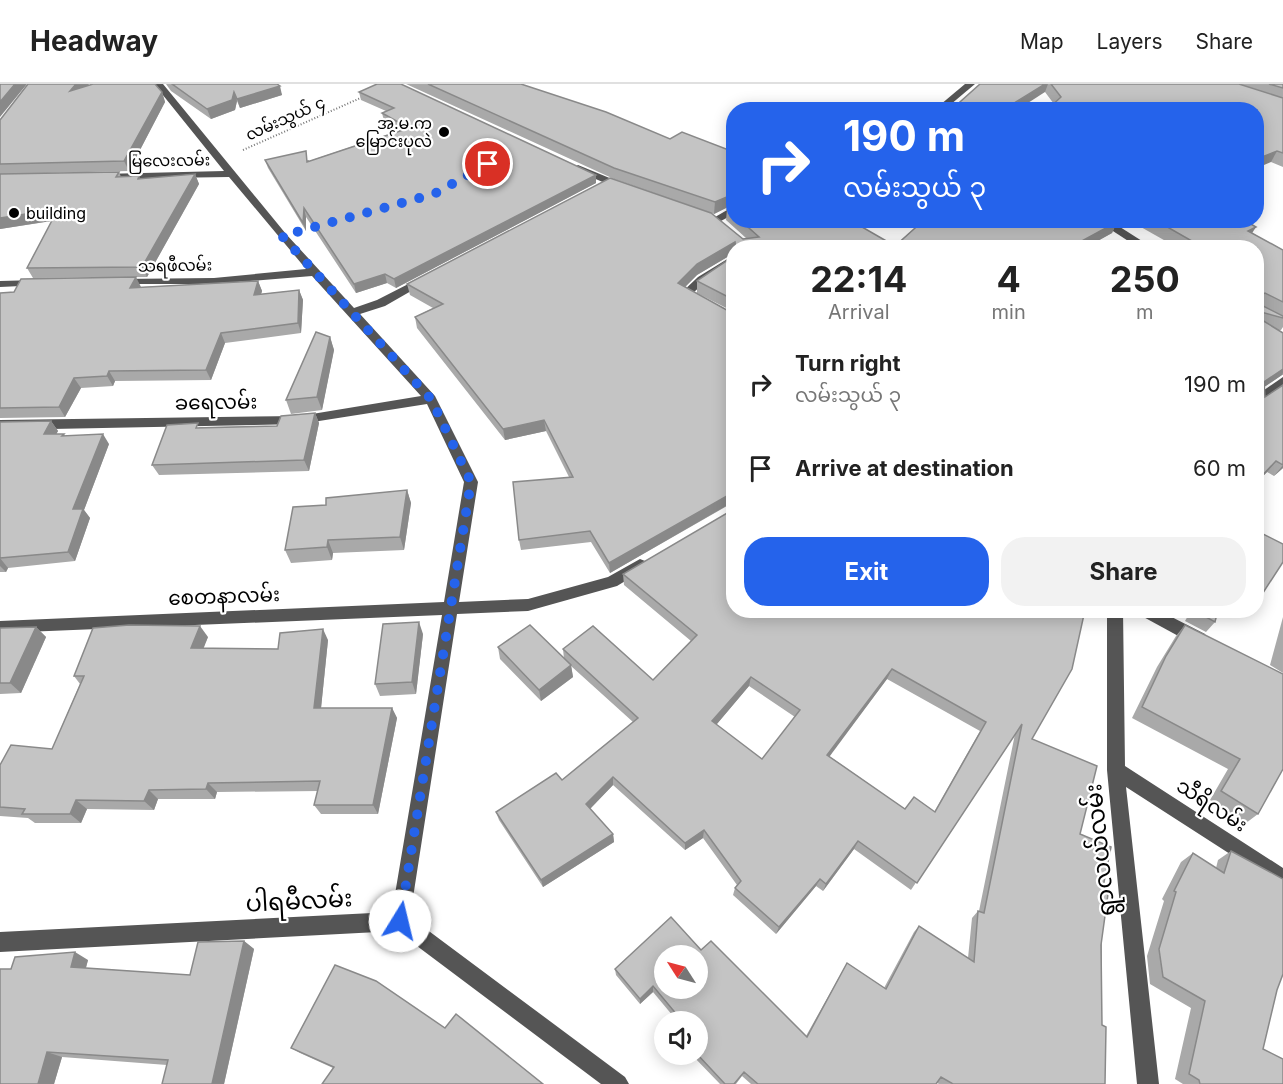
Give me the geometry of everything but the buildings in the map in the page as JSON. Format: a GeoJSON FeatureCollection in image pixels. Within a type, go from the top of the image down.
{"type":"FeatureCollection","features":[{"type":"Feature","properties":{"kind":"street"},"geometry":{"type":"LineString","coordinates":[[158,84],[314,272],[431,399],[471,482],[400,921],[618,1084]]}},
{"type":"Feature","properties":{"kind":"street"},"geometry":{"type":"LineString","coordinates":[[948,102],[971,84]]}},
{"type":"Feature","properties":{"kind":"street"},"geometry":{"type":"LineString","coordinates":[[566,163],[604,185],[641,194]]}},
{"type":"Feature","properties":{"kind":"street","name":"မြလေးလမ်း"},"geometry":{"type":"LineString","coordinates":[[93,177],[232,174]]}},
{"type":"Feature","properties":{"kind":"street"},"geometry":{"type":"LineString","coordinates":[[715,221],[726,214]]}},
{"type":"Feature","properties":{"kind":"street"},"geometry":{"type":"LineString","coordinates":[[1114,228],[1135,240]]}},
{"type":"Feature","properties":{"kind":"street"},"geometry":{"type":"LineString","coordinates":[[726,263],[702,279],[686,294],[726,316]]}},
{"type":"Feature","properties":{"kind":"street","name":"သရဖီလမ်း"},"geometry":{"type":"LineString","coordinates":[[107,283],[214,281],[314,272]]}},
{"type":"Feature","properties":{"kind":"street"},"geometry":{"type":"LineString","coordinates":[[352,313],[381,303],[433,276]]}},
{"type":"Feature","properties":{"kind":"street"},"geometry":{"type":"LineString","coordinates":[[0,284],[48,283]]}},
{"type":"Feature","properties":{"kind":"street"},"geometry":{"type":"LineString","coordinates":[[1264,397],[1283,382]]}},
{"type":"Feature","properties":{"kind":"street","name":"ခရေလမ်း"},"geometry":{"type":"LineString","coordinates":[[0,425],[300,420],[431,399]]}},
{"type":"Feature","properties":{"kind":"street","name":"စေတနာလမ်း"},"geometry":{"type":"LineString","coordinates":[[0,627],[528,605],[612,582],[652,557]]}},
{"type":"Feature","properties":{"kind":"street","name":"ရွာလယ်လမ်း"},"geometry":{"type":"LineString","coordinates":[[1115,618],[1116,770],[1148,1084]]}},
{"type":"Feature","properties":{"kind":"street"},"geometry":{"type":"LineString","coordinates":[[1159,618],[1213,646]]}},
{"type":"Feature","properties":{"kind":"street","name":"သီရိလမ်း"},"geometry":{"type":"LineString","coordinates":[[1116,770],[1283,879]]}},
{"type":"Feature","properties":{"kind":"street","name":"ပါရမီလမ်း"},"geometry":{"type":"LineString","coordinates":[[0,942],[400,921]]}},
{"type":"Feature","properties":{"kind":"path","name":"လမ်းသွယ် ၄"},"geometry":{"type":"LineString","coordinates":[[220,160],[371,93]]}},
{"type":"Feature","properties":{"kind":"place","name":"အ.မ.က မြောင်းပုလဲ"},"geometry":{"type":"Point","coordinates":[444,132]}},
{"type":"Feature","properties":{"kind":"place","name":"building"},"geometry":{"type":"Point","coordinates":[14,213]}},
{"type":"Feature","properties":{"kind":"route"},"geometry":{"type":"LineString","coordinates":[[400,921],[471,482],[431,399],[282,236],[434,194],[488,164]]}}]}
